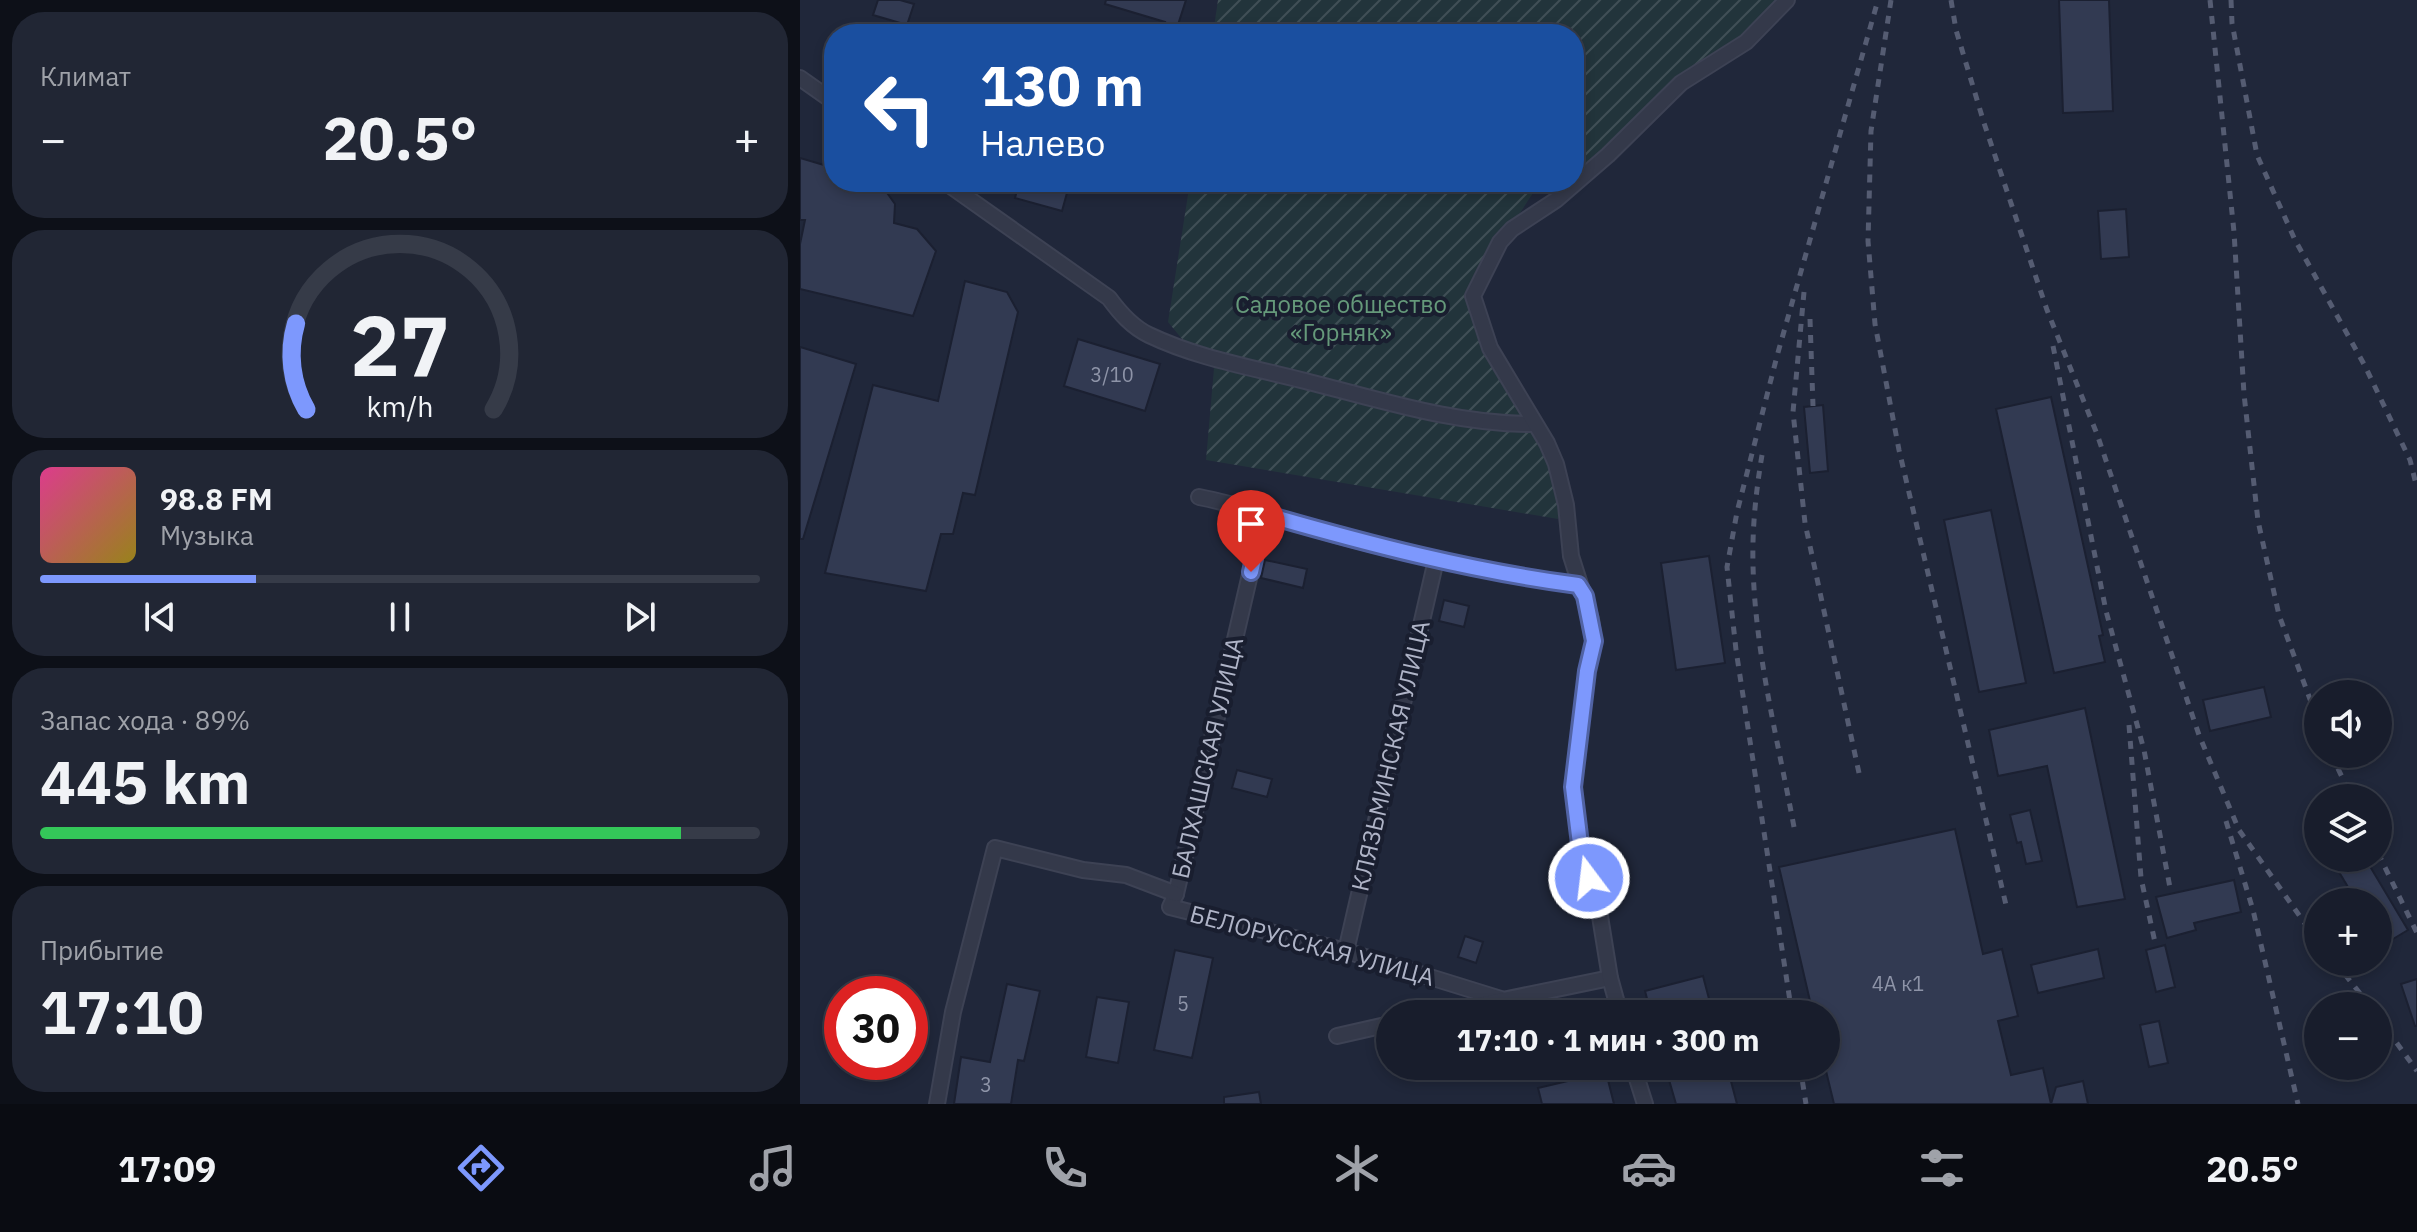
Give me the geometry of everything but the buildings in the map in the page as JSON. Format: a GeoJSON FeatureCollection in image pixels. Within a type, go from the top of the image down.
{"type":"FeatureCollection","features":[{"type":"Feature","properties":{"kind":"street"},"geometry":{"type":"LineString","coordinates":[[1584,176],[1681,83],[1746,42],[1787,0]]}},
{"type":"Feature","properties":{"kind":"street"},"geometry":{"type":"LineString","coordinates":[[800,78],[824,95]]}},
{"type":"Feature","properties":{"kind":"street"},"geometry":{"type":"LineString","coordinates":[[959,192],[1109,298],[1131,323],[1147,334],[1187,351],[1416,410],[1499,425],[1535,424]]}},
{"type":"Feature","properties":{"kind":"street"},"geometry":{"type":"LineString","coordinates":[[1565,192],[1523,221],[1500,242],[1473,296],[1490,348],[1547,443],[1563,484],[1571,556],[1578,585],[1585,596],[1594,641],[1587,671],[1573,787],[1581,852],[1598,904],[1616,1000]]}},
{"type":"Feature","properties":{"kind":"street"},"geometry":{"type":"LineString","coordinates":[[1199,497],[1231,503],[1436,560],[1578,585]]}},
{"type":"Feature","properties":{"kind":"street","name":"БАЛХАШСКАЯ УЛИЦА"},"geometry":{"type":"LineString","coordinates":[[1173,901],[1264,514]]}},
{"type":"Feature","properties":{"kind":"street","name":"КЛЯЗЬМИНСКАЯ УЛИЦА"},"geometry":{"type":"LineString","coordinates":[[1346,951],[1436,560]]}},
{"type":"Feature","properties":{"kind":"street","name":"БЕЛОРУССКАЯ УЛИЦА"},"geometry":{"type":"LineString","coordinates":[[937,1104],[953,1012],[995,848],[1083,870],[1126,875],[1173,901],[1501,999]]}},
{"type":"Feature","properties":{"kind":"street"},"geometry":{"type":"LineString","coordinates":[[1497,1000],[1610,978]]}},
{"type":"Feature","properties":{"kind":"street"},"geometry":{"type":"LineString","coordinates":[[1337,1036],[1376,1027]]}},
{"type":"Feature","properties":{"kind":"street"},"geometry":{"type":"LineString","coordinates":[[1637,1080],[1645,1104]]}},
{"type":"Feature","properties":{"kind":"green space"},"geometry":{"type":"Polygon","coordinates":[[[1218,0],[1783,0],[1584,174],[1584,24],[1214,24],[1218,0]]]}},
{"type":"Feature","properties":{"kind":"green space","name":"Садовое общество «Горняк»"},"geometry":{"type":"Polygon","coordinates":[[[1188,192],[1534,192],[1484,269],[1473,296],[1554,476],[1560,499],[1558,519],[1206,460],[1213,356],[1187,345],[1168,322],[1188,192]]]}},
{"type":"Feature","properties":{"kind":"railway"},"geometry":{"type":"LineString","coordinates":[[1790,1000],[1736,650],[1727,567],[1737,512],[1777,356],[1878,0]]}},
{"type":"Feature","properties":{"kind":"railway"},"geometry":{"type":"LineString","coordinates":[[1891,0],[1871,131],[1868,241],[1875,324],[1899,450],[2006,905]]}},
{"type":"Feature","properties":{"kind":"railway"},"geometry":{"type":"LineString","coordinates":[[1951,0],[1956,30],[1984,123],[2047,310],[2097,434],[2199,735],[2239,830],[2304,922]]}},
{"type":"Feature","properties":{"kind":"railway"},"geometry":{"type":"LineString","coordinates":[[2210,0],[2234,232],[2244,394],[2258,521],[2279,615],[2304,683]]}},
{"type":"Feature","properties":{"kind":"railway"},"geometry":{"type":"LineString","coordinates":[[2231,0],[2232,23],[2257,155],[2295,240],[2365,366],[2410,460],[2417,488]]}},
{"type":"Feature","properties":{"kind":"railway"},"geometry":{"type":"LineString","coordinates":[[1804,292],[1793,412],[1805,523],[1859,773]]}},
{"type":"Feature","properties":{"kind":"railway"},"geometry":{"type":"LineString","coordinates":[[1810,319],[1813,406]]}},
{"type":"Feature","properties":{"kind":"railway"},"geometry":{"type":"LineString","coordinates":[[2053,346],[2106,611],[2144,750],[2171,893]]}},
{"type":"Feature","properties":{"kind":"railway"},"geometry":{"type":"LineString","coordinates":[[1762,455],[1754,523],[1755,598],[1768,697],[1794,827]]}},
{"type":"Feature","properties":{"kind":"railway"},"geometry":{"type":"LineString","coordinates":[[2129,725],[2141,878],[2156,947]]}},
{"type":"Feature","properties":{"kind":"railway"},"geometry":{"type":"LineString","coordinates":[[2338,768],[2345,784]]}},
{"type":"Feature","properties":{"kind":"railway"},"geometry":{"type":"LineString","coordinates":[[2226,821],[2253,910],[2298,1104]]}},
{"type":"Feature","properties":{"kind":"railway"},"geometry":{"type":"LineString","coordinates":[[2387,872],[2417,933]]}},
{"type":"Feature","properties":{"kind":"railway"},"geometry":{"type":"LineString","coordinates":[[2346,976],[2359,992]]}},
{"type":"Feature","properties":{"kind":"railway"},"geometry":{"type":"LineString","coordinates":[[2392,1036],[2417,1071]]}},
{"type":"Feature","properties":{"kind":"railway"},"geometry":{"type":"LineString","coordinates":[[1802,1080],[1806,1104]]}},
{"type":"Feature","properties":{"kind":"route"},"geometry":{"type":"LineString","coordinates":[[1251,572],[1264,514],[1436,560],[1578,585],[1585,596],[1594,641],[1587,671],[1573,787],[1581,852],[1589,878]]}}]}
